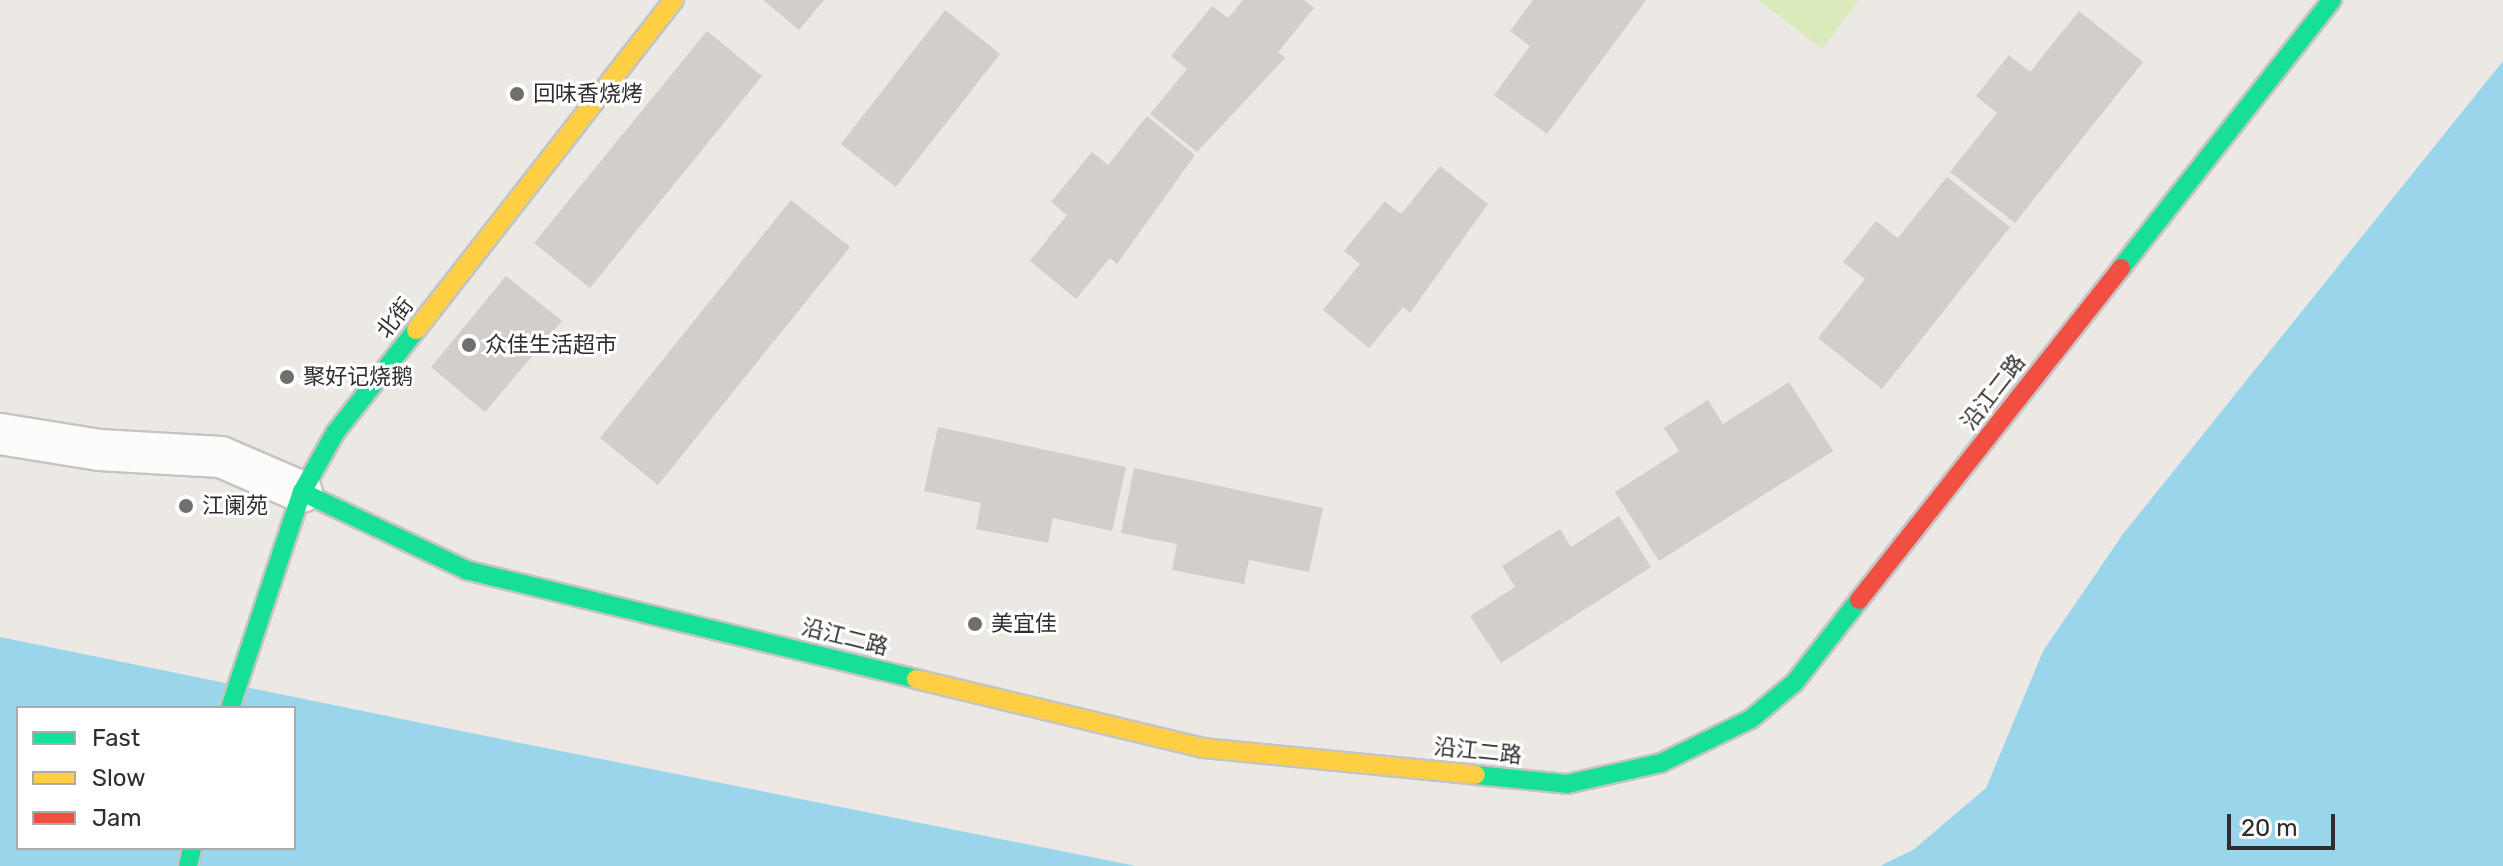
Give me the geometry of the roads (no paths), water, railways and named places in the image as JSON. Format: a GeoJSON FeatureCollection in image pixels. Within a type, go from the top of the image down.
{"type":"FeatureCollection","features":[{"type":"Feature","properties":{"kind":"street","name":"北街"},"geometry":{"type":"LineString","coordinates":[[231,706],[246,650],[302,492],[335,433],[674,0]]}},
{"type":"Feature","properties":{"kind":"street","name":"沿江二路"},"geometry":{"type":"LineString","coordinates":[[302,492],[466,570],[1203,748],[1567,784],[1661,763],[1751,719],[1795,682],[2332,0]]}},
{"type":"Feature","properties":{"kind":"street"},"geometry":{"type":"LineString","coordinates":[[0,434],[100,450],[221,457],[302,492]]}},
{"type":"Feature","properties":{"kind":"water"},"geometry":{"type":"Polygon","coordinates":[[[2503,61],[2503,866],[1880,866],[1913,850],[1986,788],[2043,651],[2123,534],[2503,61]]]}},
{"type":"Feature","properties":{"kind":"water"},"geometry":{"type":"Polygon","coordinates":[[[0,637],[446,728],[1136,866],[0,866],[0,637]]]}},
{"type":"Feature","properties":{"kind":"place","name":"回味香烧烤"},"geometry":{"type":"Point","coordinates":[517,94]}},
{"type":"Feature","properties":{"kind":"place","name":"众佳生活超市"},"geometry":{"type":"Point","coordinates":[469,345]}},
{"type":"Feature","properties":{"kind":"place","name":"聚好记烧鹅"},"geometry":{"type":"Point","coordinates":[287,377]}},
{"type":"Feature","properties":{"kind":"place","name":"江阑苑"},"geometry":{"type":"Point","coordinates":[186,506]}},
{"type":"Feature","properties":{"kind":"place","name":"美宜佳"},"geometry":{"type":"Point","coordinates":[975,624]}}]}
